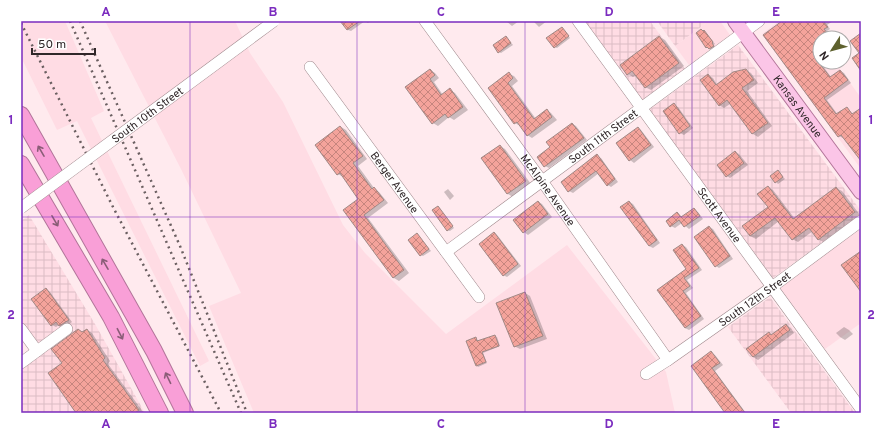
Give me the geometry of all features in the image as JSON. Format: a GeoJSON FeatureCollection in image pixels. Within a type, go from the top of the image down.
{"type":"FeatureCollection","features":[{"type":"Feature","properties":{"kind":"highway"},"geometry":{"type":"LineString","coordinates":[[22,117],[154,351],[185,413]]}},
{"type":"Feature","properties":{"kind":"highway"},"geometry":{"type":"LineString","coordinates":[[21,164],[111,317],[160,413]]}},
{"type":"Feature","properties":{"kind":"main road","name":"Kansas Avenue"},"geometry":{"type":"LineString","coordinates":[[735,21],[861,192]]}},
{"type":"Feature","properties":{"kind":"street","name":"South 10th Street"},"geometry":{"type":"LineString","coordinates":[[21,208],[274,21]]}},
{"type":"Feature","properties":{"kind":"street","name":"McAlpine Avenue"},"geometry":{"type":"LineString","coordinates":[[424,21],[542,181],[668,360]]}},
{"type":"Feature","properties":{"kind":"street","name":"Scott Avenue"},"geometry":{"type":"LineString","coordinates":[[578,21],[861,409]]}},
{"type":"Feature","properties":{"kind":"street","name":"South 11th Street"},"geometry":{"type":"LineString","coordinates":[[446,252],[759,21]]}},
{"type":"Feature","properties":{"kind":"street","name":"Berger Avenue"},"geometry":{"type":"LineString","coordinates":[[310,67],[479,297]]}},
{"type":"Feature","properties":{"kind":"street","name":"South 12th Street"},"geometry":{"type":"LineString","coordinates":[[646,374],[772,287],[861,221]]}},
{"type":"Feature","properties":{"kind":"street"},"geometry":{"type":"LineString","coordinates":[[21,329],[38,351]]}},
{"type":"Feature","properties":{"kind":"street"},"geometry":{"type":"LineString","coordinates":[[21,363],[67,329]]}},
{"type":"Feature","properties":{"kind":"shaded area"},"geometry":{"type":"Polygon","coordinates":[[[21,21],[65,21],[104,111],[91,118],[209,361],[200,366],[77,121],[57,130],[21,57],[21,21]]]}},
{"type":"Feature","properties":{"kind":"shaded area"},"geometry":{"type":"Polygon","coordinates":[[[105,21],[235,21],[250,53],[283,102],[343,225],[365,253],[446,334],[567,245],[666,372],[675,413],[254,413],[209,306],[241,293],[181,169],[105,21]]]}},
{"type":"Feature","properties":{"kind":"shaded area"},"geometry":{"type":"Polygon","coordinates":[[[584,21],[650,21],[685,69],[642,100],[584,21]]]}},
{"type":"Feature","properties":{"kind":"shaded area"},"geometry":{"type":"Polygon","coordinates":[[[657,21],[709,21],[675,46],[657,21]]]}},
{"type":"Feature","properties":{"kind":"shaded area"},"geometry":{"type":"Polygon","coordinates":[[[709,21],[720,21],[730,35],[689,65],[675,46],[709,21]]]}},
{"type":"Feature","properties":{"kind":"shaded area"},"geometry":{"type":"Polygon","coordinates":[[[779,21],[805,21],[812,31],[812,70],[841,70],[861,98],[861,169],[762,34],[779,21]]]}},
{"type":"Feature","properties":{"kind":"shaded area"},"geometry":{"type":"Polygon","coordinates":[[[738,45],[861,211],[861,214],[773,278],[649,110],[738,45]]]}},
{"type":"Feature","properties":{"kind":"shaded area"},"geometry":{"type":"Polygon","coordinates":[[[29,215],[95,324],[145,413],[21,413],[21,370],[43,353],[21,324],[21,221],[29,215]]]}},
{"type":"Feature","properties":{"kind":"shaded area"},"geometry":{"type":"Polygon","coordinates":[[[861,228],[861,323],[825,349],[781,289],[861,228]]]}},
{"type":"Feature","properties":{"kind":"shaded area"},"geometry":{"type":"Polygon","coordinates":[[[770,297],[855,413],[791,413],[728,327],[770,297]]]}},
{"type":"Feature","properties":{"kind":"building"},"geometry":{"type":"Polygon","coordinates":[[[340,21],[360,21],[347,30],[340,21]]]}},
{"type":"Feature","properties":{"kind":"building"},"geometry":{"type":"Polygon","coordinates":[[[782,21],[823,21],[828,27],[824,29],[825,30],[812,30],[812,70],[825,70],[830,77],[840,70],[848,80],[824,98],[836,114],[847,107],[852,114],[861,108],[861,161],[841,135],[838,137],[763,35],[782,21]]]}},
{"type":"Feature","properties":{"kind":"building"},"geometry":{"type":"Polygon","coordinates":[[[562,27],[569,36],[554,48],[546,38],[562,27]]]}},
{"type":"Feature","properties":{"kind":"building"},"geometry":{"type":"Polygon","coordinates":[[[701,29],[703,31],[704,30],[713,42],[712,43],[714,46],[709,49],[707,47],[706,48],[696,33],[701,29]]]}},
{"type":"Feature","properties":{"kind":"building"},"geometry":{"type":"Polygon","coordinates":[[[861,33],[861,71],[852,58],[859,53],[852,44],[852,40],[861,33]]]}},
{"type":"Feature","properties":{"kind":"building"},"geometry":{"type":"Polygon","coordinates":[[[506,36],[511,43],[498,53],[493,45],[506,36]]]}},
{"type":"Feature","properties":{"kind":"building"},"geometry":{"type":"Polygon","coordinates":[[[659,36],[679,63],[645,88],[632,71],[627,75],[620,65],[659,36]]]}},
{"type":"Feature","properties":{"kind":"building"},"geometry":{"type":"Polygon","coordinates":[[[430,69],[435,75],[430,79],[441,95],[450,88],[463,107],[448,118],[445,114],[432,124],[405,87],[430,69]]]}},
{"type":"Feature","properties":{"kind":"building"},"geometry":{"type":"Polygon","coordinates":[[[746,69],[754,80],[742,88],[768,123],[752,134],[727,100],[719,106],[700,80],[708,74],[716,85],[733,72],[746,69]]]}},
{"type":"Feature","properties":{"kind":"building"},"geometry":{"type":"Polygon","coordinates":[[[509,72],[513,78],[508,83],[534,119],[547,109],[552,117],[527,136],[517,122],[514,124],[488,88],[509,72]]]}},
{"type":"Feature","properties":{"kind":"building"},"geometry":{"type":"Polygon","coordinates":[[[674,103],[690,126],[679,134],[663,111],[674,103]]]}},
{"type":"Feature","properties":{"kind":"building"},"geometry":{"type":"Polygon","coordinates":[[[572,123],[584,138],[544,167],[537,157],[550,147],[546,142],[572,123]]]}},
{"type":"Feature","properties":{"kind":"building"},"geometry":{"type":"Polygon","coordinates":[[[340,126],[363,156],[353,163],[372,189],[374,187],[384,200],[364,215],[404,270],[393,278],[343,210],[358,199],[340,173],[337,175],[315,145],[340,126]]]}},
{"type":"Feature","properties":{"kind":"building"},"geometry":{"type":"Polygon","coordinates":[[[638,127],[651,145],[629,161],[616,143],[638,127]]]}},
{"type":"Feature","properties":{"kind":"building"},"geometry":{"type":"Polygon","coordinates":[[[500,145],[526,181],[507,194],[481,158],[500,145]]]}},
{"type":"Feature","properties":{"kind":"building"},"geometry":{"type":"Polygon","coordinates":[[[735,151],[744,163],[726,177],[717,165],[735,151]]]}},
{"type":"Feature","properties":{"kind":"building"},"geometry":{"type":"Polygon","coordinates":[[[597,154],[615,179],[607,186],[596,171],[568,192],[561,182],[597,154]]]}},
{"type":"Feature","properties":{"kind":"building"},"geometry":{"type":"Polygon","coordinates":[[[778,170],[783,177],[775,183],[770,176],[778,170]]]}},
{"type":"Feature","properties":{"kind":"building"},"geometry":{"type":"Polygon","coordinates":[[[768,186],[793,219],[836,187],[855,212],[818,240],[809,228],[792,240],[775,218],[750,236],[742,226],[768,207],[757,194],[768,186]]]}},
{"type":"Feature","properties":{"kind":"building"},"geometry":{"type":"Polygon","coordinates":[[[538,201],[548,214],[523,233],[513,220],[538,201]]]}},
{"type":"Feature","properties":{"kind":"building"},"geometry":{"type":"Polygon","coordinates":[[[629,201],[657,240],[649,246],[620,207],[629,201]]]}},
{"type":"Feature","properties":{"kind":"building"},"geometry":{"type":"Polygon","coordinates":[[[438,206],[453,226],[447,231],[432,210],[438,206]]]}},
{"type":"Feature","properties":{"kind":"building"},"geometry":{"type":"Polygon","coordinates":[[[694,208],[700,216],[684,227],[679,220],[670,227],[666,221],[677,212],[681,217],[694,208]]]}},
{"type":"Feature","properties":{"kind":"building"},"geometry":{"type":"Polygon","coordinates":[[[709,226],[730,256],[715,267],[694,237],[709,226]]]}},
{"type":"Feature","properties":{"kind":"building"},"geometry":{"type":"Polygon","coordinates":[[[494,232],[518,264],[503,276],[479,244],[494,232]]]}},
{"type":"Feature","properties":{"kind":"building"},"geometry":{"type":"Polygon","coordinates":[[[417,233],[429,249],[420,256],[408,240],[417,233]]]}},
{"type":"Feature","properties":{"kind":"building"},"geometry":{"type":"Polygon","coordinates":[[[682,244],[699,268],[684,278],[690,286],[683,291],[701,316],[685,328],[657,290],[686,269],[673,250],[682,244]]]}},
{"type":"Feature","properties":{"kind":"building"},"geometry":{"type":"Polygon","coordinates":[[[861,251],[861,292],[841,265],[861,251]]]}},
{"type":"Feature","properties":{"kind":"building"},"geometry":{"type":"Polygon","coordinates":[[[46,288],[69,320],[59,326],[56,322],[51,326],[31,299],[46,288]]]}},
{"type":"Feature","properties":{"kind":"building"},"geometry":{"type":"Polygon","coordinates":[[[525,292],[543,336],[514,347],[496,303],[525,292]]]}},
{"type":"Feature","properties":{"kind":"building"},"geometry":{"type":"Polygon","coordinates":[[[786,324],[790,330],[753,357],[746,349],[769,332],[771,335],[786,324]]]}},
{"type":"Feature","properties":{"kind":"building"},"geometry":{"type":"Polygon","coordinates":[[[78,329],[82,332],[87,329],[105,358],[103,360],[139,410],[135,413],[76,413],[48,373],[62,363],[51,349],[78,329]]]}},
{"type":"Feature","properties":{"kind":"building"},"geometry":{"type":"Polygon","coordinates":[[[495,335],[499,346],[482,352],[486,362],[476,366],[466,341],[476,337],[477,341],[495,335]]]}},
{"type":"Feature","properties":{"kind":"building"},"geometry":{"type":"Polygon","coordinates":[[[711,351],[720,363],[712,368],[745,413],[725,413],[691,366],[711,351]]]}},
{"type":"Feature","properties":{"kind":"railway"},"geometry":{"type":"LineString","coordinates":[[70,21],[241,413]]}},
{"type":"Feature","properties":{"kind":"railway"},"geometry":{"type":"LineString","coordinates":[[80,21],[180,246],[247,413]]}},
{"type":"Feature","properties":{"kind":"railway"},"geometry":{"type":"LineString","coordinates":[[21,23],[113,207],[221,413]]}}]}
